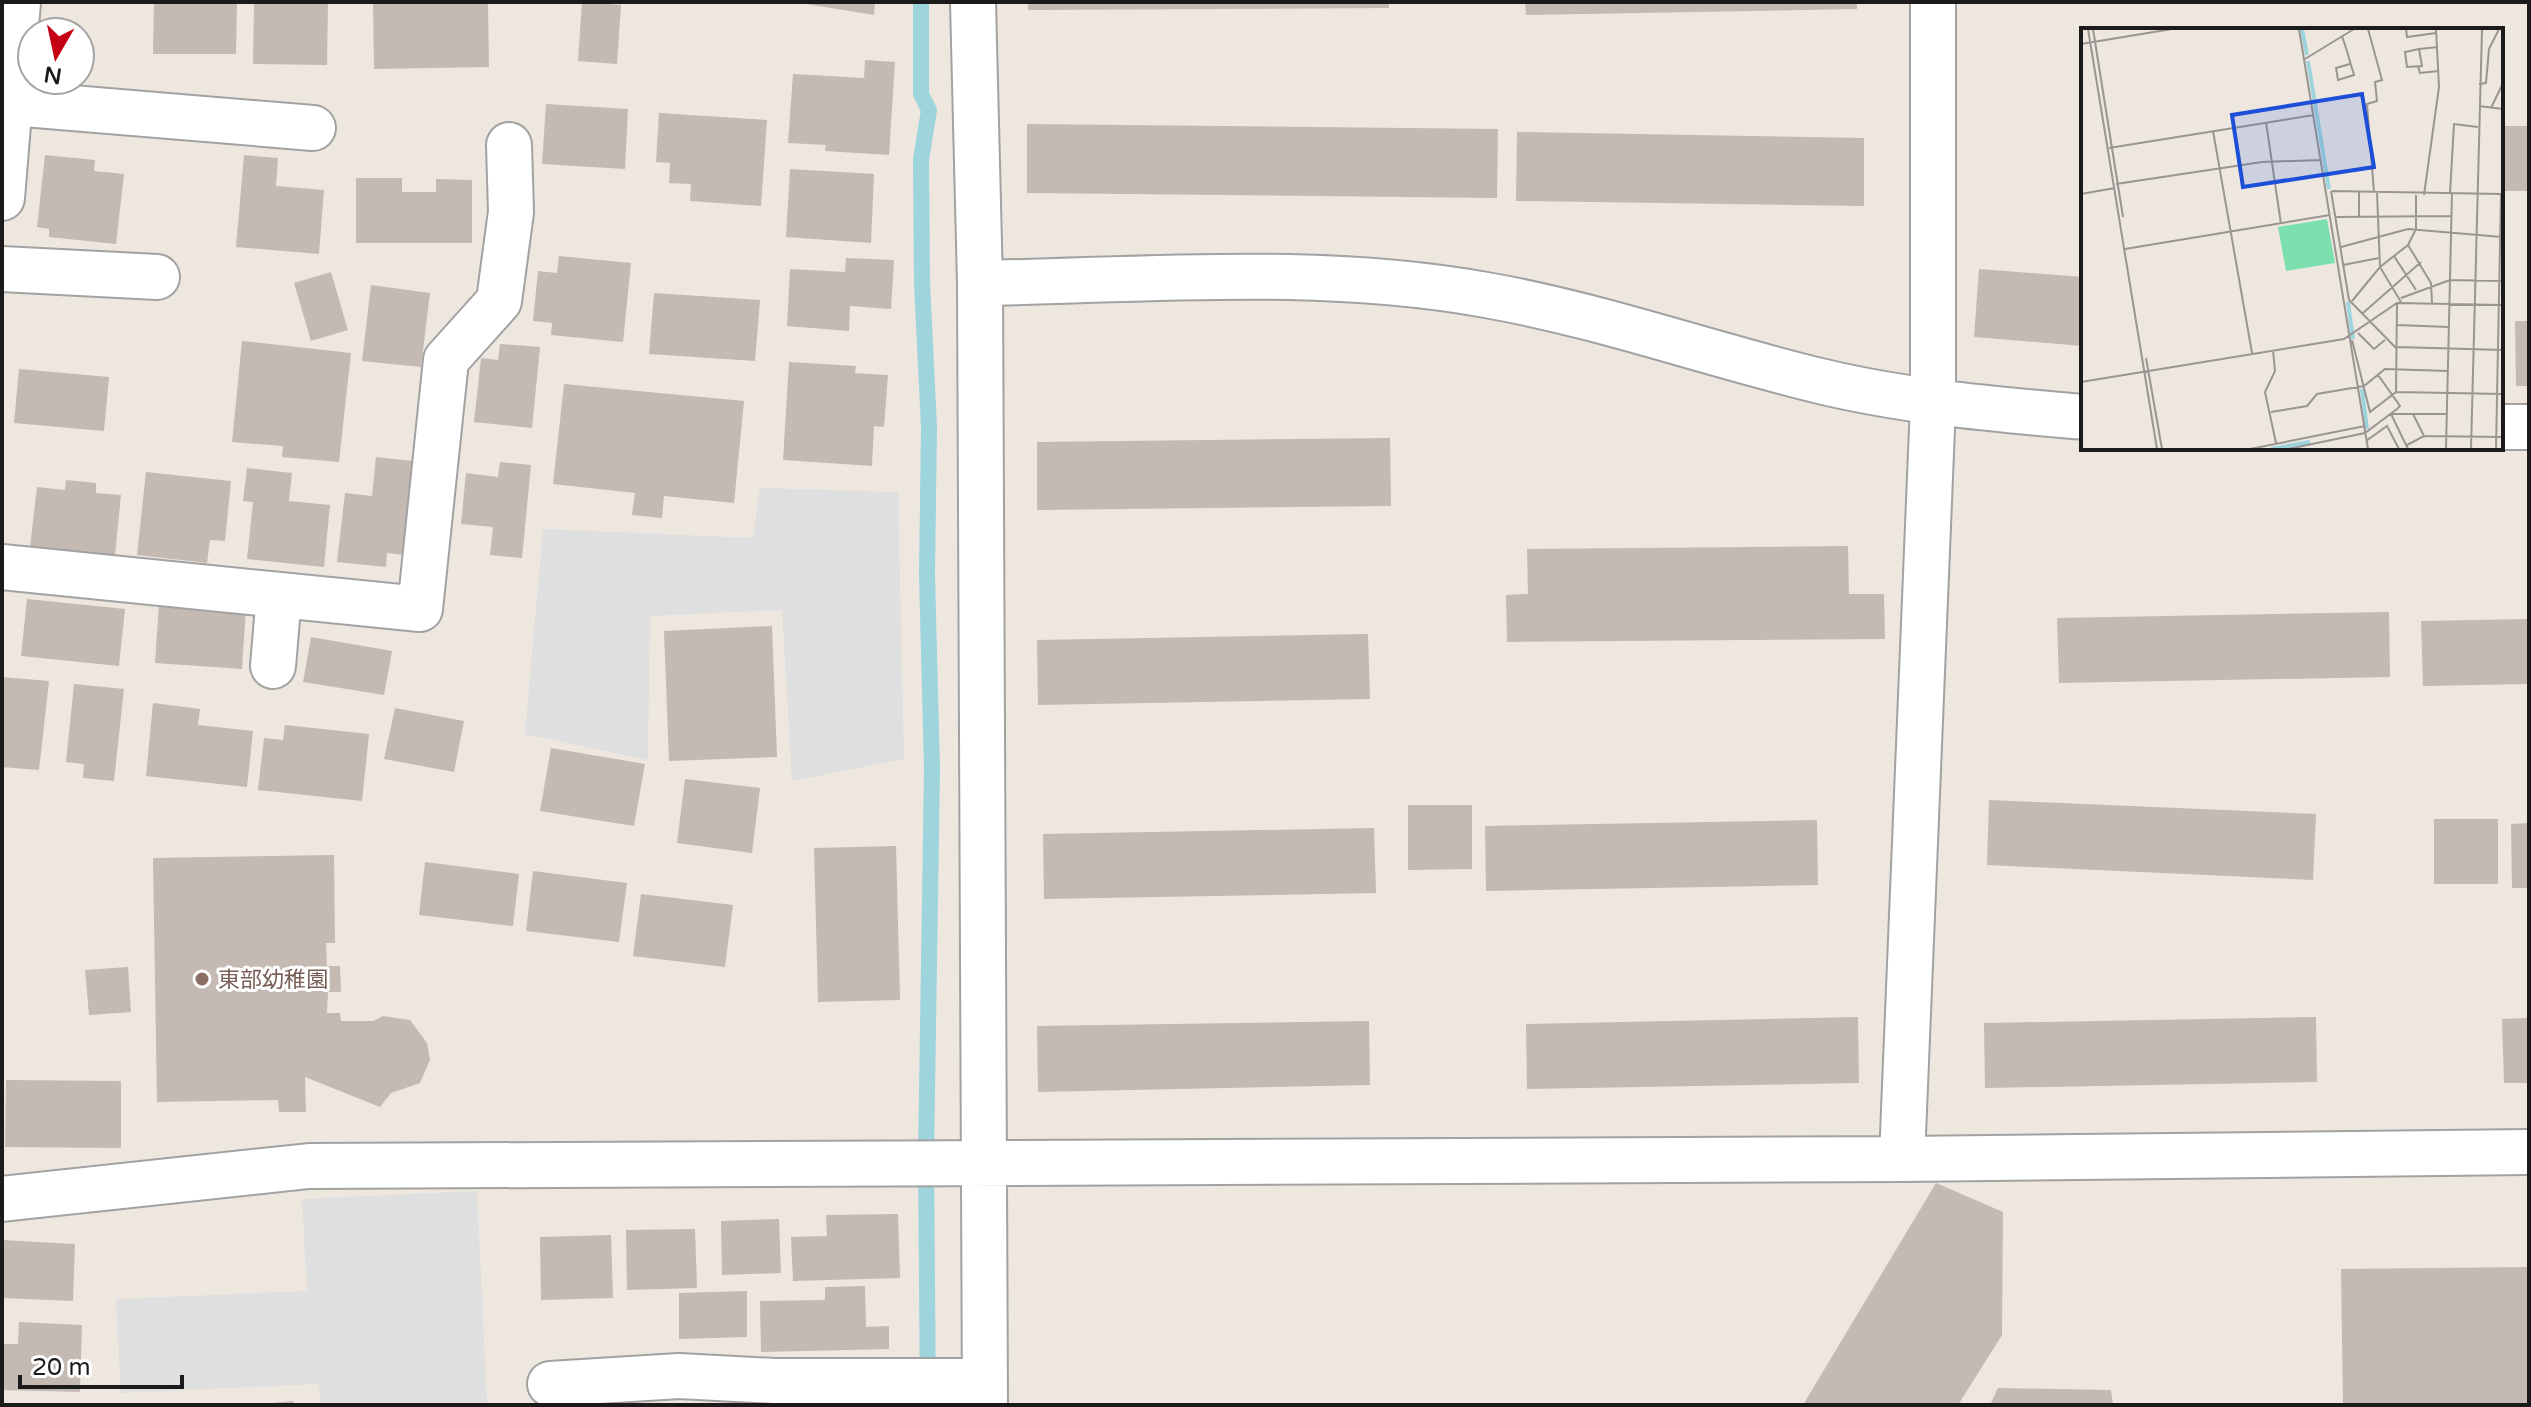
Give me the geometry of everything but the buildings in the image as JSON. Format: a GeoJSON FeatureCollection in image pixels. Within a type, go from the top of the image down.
{"type":"FeatureCollection","features":[{"type":"Feature","properties":{"kind":"street"},"geometry":{"type":"LineString","coordinates":[[2,198],[18,2]]}},
{"type":"Feature","properties":{"kind":"street"},"geometry":{"type":"LineString","coordinates":[[550,1384],[677,1390],[775,1381],[984,1393],[980,283],[973,2]]}},
{"type":"Feature","properties":{"kind":"street"},"geometry":{"type":"LineString","coordinates":[[1902,1159],[1933,404],[1933,2]]}},
{"type":"Feature","properties":{"kind":"street"},"geometry":{"type":"LineString","coordinates":[[9,95],[313,128]]}},
{"type":"Feature","properties":{"kind":"street"},"geometry":{"type":"LineString","coordinates":[[2,567],[420,609],[446,360],[499,301],[511,212],[509,145]]}},
{"type":"Feature","properties":{"kind":"street"},"geometry":{"type":"LineString","coordinates":[[2,269],[157,277]]}},
{"type":"Feature","properties":{"kind":"street"},"geometry":{"type":"LineString","coordinates":[[980,283],[1344,278],[1485,295],[1609,321],[1820,381],[1933,404],[2081,417]]}},
{"type":"Feature","properties":{"kind":"street"},"geometry":{"type":"LineString","coordinates":[[2503,427],[2529,427]]}},
{"type":"Feature","properties":{"kind":"street"},"geometry":{"type":"LineString","coordinates":[[273,666],[279,595]]}},
{"type":"Feature","properties":{"kind":"street"},"geometry":{"type":"LineString","coordinates":[[2,1199],[309,1166],[1902,1159],[2529,1152]]}},
{"type":"Feature","properties":{"kind":"shaded area"},"geometry":{"type":"Polygon","coordinates":[[[760,488],[898,492],[904,759],[792,781],[782,610],[650,616],[648,760],[525,734],[543,529],[753,538],[760,488]]]}},
{"type":"Feature","properties":{"kind":"shaded area"},"geometry":{"type":"Polygon","coordinates":[[[477,1191],[487,1405],[320,1405],[319,1384],[121,1393],[116,1299],[307,1291],[302,1199],[477,1191]]]}},
{"type":"Feature","properties":{"kind":"waterway"},"geometry":{"type":"LineString","coordinates":[[921,2],[921,94],[929,110],[921,160],[922,283],[929,427],[927,574],[932,769],[926,1157],[928,1405]]}},
{"type":"Feature","properties":{"kind":"place","name":"東部幼稚園"},"geometry":{"type":"Point","coordinates":[202,979]}}]}
